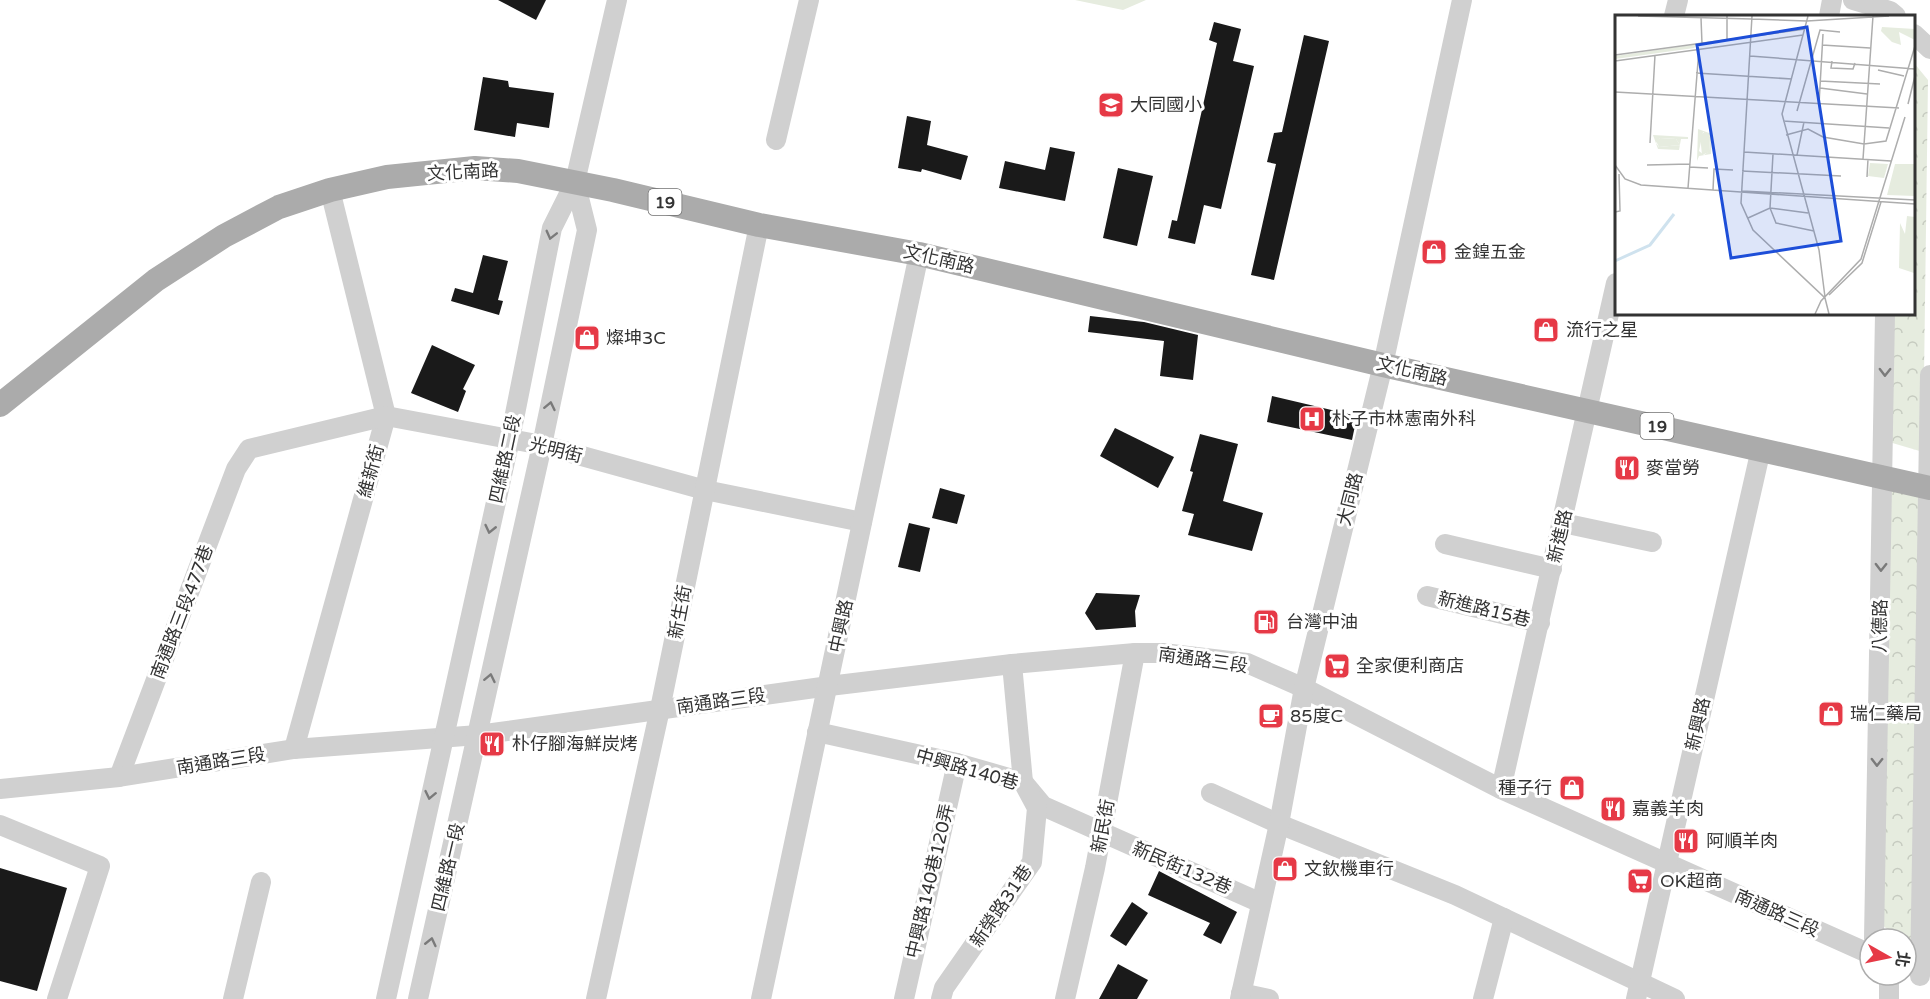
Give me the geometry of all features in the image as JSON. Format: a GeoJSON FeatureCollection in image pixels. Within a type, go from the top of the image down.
{"type":"FeatureCollection","features":[{"type":"Feature","properties":{"kind":"main road","name":"文化南路"},"geometry":{"type":"LineString","coordinates":[[0,405],[166,274],[224,236],[279,207],[330,190],[387,177],[475,168],[518,171],[575,182],[759,225],[919,254],[1383,365],[1929,488]]}},
{"type":"Feature","properties":{"kind":"street","name":"四維路二段"},"geometry":{"type":"LineString","coordinates":[[443,738],[510,439],[552,228],[575,182],[617,0]]}},
{"type":"Feature","properties":{"kind":"street"},"geometry":{"type":"LineString","coordinates":[[776,140],[808,0]]}},
{"type":"Feature","properties":{"kind":"street","name":"大同路"},"geometry":{"type":"LineString","coordinates":[[1240,996],[1279,824],[1304,688],[1383,365],[1462,0]]}},
{"type":"Feature","properties":{"kind":"street"},"geometry":{"type":"LineString","coordinates":[[1674,15],[1678,0]]}},
{"type":"Feature","properties":{"kind":"street"},"geometry":{"type":"LineString","coordinates":[[1829,15],[1832,0]]}},
{"type":"Feature","properties":{"kind":"street"},"geometry":{"type":"LineString","coordinates":[[1853,0],[1892,11]]}},
{"type":"Feature","properties":{"kind":"street"},"geometry":{"type":"LineString","coordinates":[[1915,35],[1930,49]]}},
{"type":"Feature","properties":{"kind":"street","name":"四維路二段"},"geometry":{"type":"LineString","coordinates":[[477,735],[587,230],[575,182]]}},
{"type":"Feature","properties":{"kind":"street","name":"維新街"},"geometry":{"type":"LineString","coordinates":[[294,749],[386,416],[330,190]]}},
{"type":"Feature","properties":{"kind":"street","name":"新生街"},"geometry":{"type":"LineString","coordinates":[[596,999],[660,710],[759,225]]}},
{"type":"Feature","properties":{"kind":"street","name":"中興路"},"geometry":{"type":"LineString","coordinates":[[761,999],[919,254]]}},
{"type":"Feature","properties":{"kind":"street","name":"新進路"},"geometry":{"type":"LineString","coordinates":[[1501,789],[1615,292]]}},
{"type":"Feature","properties":{"kind":"street","name":"八德路"},"geometry":{"type":"LineString","coordinates":[[1874,927],[1886,315]]}},
{"type":"Feature","properties":{"kind":"street"},"geometry":{"type":"LineString","coordinates":[[1919,976],[1930,375]]}},
{"type":"Feature","properties":{"kind":"street","name":"光明街"},"geometry":{"type":"LineString","coordinates":[[249,449],[386,416],[542,445],[705,490],[862,522]]}},
{"type":"Feature","properties":{"kind":"street","name":"南通路三段477巷"},"geometry":{"type":"LineString","coordinates":[[120,777],[236,469],[249,449]]}},
{"type":"Feature","properties":{"kind":"street","name":"新興路"},"geometry":{"type":"LineString","coordinates":[[1638,990],[1761,450]]}},
{"type":"Feature","properties":{"kind":"street"},"geometry":{"type":"LineString","coordinates":[[1563,524],[1652,542]]}},
{"type":"Feature","properties":{"kind":"street"},"geometry":{"type":"LineString","coordinates":[[1445,544],[1552,569]]}},
{"type":"Feature","properties":{"kind":"street","name":"新進路15巷"},"geometry":{"type":"LineString","coordinates":[[1427,596],[1540,623]]}},
{"type":"Feature","properties":{"kind":"street","name":"南通路三段"},"geometry":{"type":"LineString","coordinates":[[0,789],[120,777],[294,749],[477,735],[829,686],[1012,664],[1136,653],[1173,654],[1247,663],[1304,688],[1501,789],[1858,949]]}},
{"type":"Feature","properties":{"kind":"street","name":"新民街"},"geometry":{"type":"LineString","coordinates":[[1065,999],[1102,834],[1136,653]]}},
{"type":"Feature","properties":{"kind":"street","name":"新榮路31巷"},"geometry":{"type":"LineString","coordinates":[[941,999],[944,988],[1032,862],[1037,808],[1023,782],[1012,664]]}},
{"type":"Feature","properties":{"kind":"street","name":"中興路140巷"},"geometry":{"type":"LineString","coordinates":[[818,732],[957,763],[1023,782],[1043,806],[1102,834]]}},
{"type":"Feature","properties":{"kind":"street","name":"四維路一段"},"geometry":{"type":"LineString","coordinates":[[418,999],[477,735]]}},
{"type":"Feature","properties":{"kind":"street","name":"四維路一段"},"geometry":{"type":"LineString","coordinates":[[386,999],[443,738]]}},
{"type":"Feature","properties":{"kind":"street","name":"中興路140巷120弄"},"geometry":{"type":"LineString","coordinates":[[904,999],[957,763]]}},
{"type":"Feature","properties":{"kind":"street"},"geometry":{"type":"LineString","coordinates":[[1211,793],[1279,824],[1504,918],[1638,990],[1675,999]]}},
{"type":"Feature","properties":{"kind":"street"},"geometry":{"type":"LineString","coordinates":[[0,825],[100,866],[57,999]]}},
{"type":"Feature","properties":{"kind":"street","name":"新民街132巷"},"geometry":{"type":"LineString","coordinates":[[1102,834],[1261,903]]}},
{"type":"Feature","properties":{"kind":"street"},"geometry":{"type":"LineString","coordinates":[[233,999],[261,882]]}},
{"type":"Feature","properties":{"kind":"street"},"geometry":{"type":"LineString","coordinates":[[1483,999],[1504,918]]}},
{"type":"Feature","properties":{"kind":"street"},"geometry":{"type":"LineString","coordinates":[[1240,996],[1269,999]]}},
{"type":"Feature","properties":{"kind":"green space"},"geometry":{"type":"Polygon","coordinates":[[[1075,0],[1146,0],[1123,10],[1075,0]]]}},
{"type":"Feature","properties":{"kind":"green space"},"geometry":{"type":"Polygon","coordinates":[[[1915,64],[1928,80],[1923,452],[1889,442],[1892,315],[1915,315],[1915,64]]]}},
{"type":"Feature","properties":{"kind":"green space"},"geometry":{"type":"Polygon","coordinates":[[[1890,485],[1924,494],[1916,927],[1885,927],[1881,924],[1890,485]]]}},
{"type":"Feature","properties":{"kind":"building"},"geometry":{"type":"Polygon","coordinates":[[[498,0],[546,0],[536,20],[498,0]]]}},
{"type":"Feature","properties":{"kind":"building"},"geometry":{"type":"Polygon","coordinates":[[[1214,22],[1241,29],[1233,61],[1254,66],[1221,209],[1204,205],[1195,244],[1168,238],[1172,220],[1177,221],[1217,43],[1209,40],[1214,22]]]}},
{"type":"Feature","properties":{"kind":"building"},"geometry":{"type":"Polygon","coordinates":[[[1304,35],[1329,41],[1274,280],[1251,275],[1276,164],[1267,162],[1274,133],[1282,132],[1304,35]]]}},
{"type":"Feature","properties":{"kind":"building"},"geometry":{"type":"Polygon","coordinates":[[[483,77],[508,81],[509,87],[554,93],[549,128],[517,123],[515,137],[474,130],[483,77]]]}},
{"type":"Feature","properties":{"kind":"building"},"geometry":{"type":"Polygon","coordinates":[[[907,116],[931,121],[927,145],[968,156],[961,180],[922,169],[921,172],[898,168],[907,116]]]}},
{"type":"Feature","properties":{"kind":"building"},"geometry":{"type":"Polygon","coordinates":[[[1050,147],[1075,152],[1065,201],[999,188],[1005,161],[1045,170],[1050,147]]]}},
{"type":"Feature","properties":{"kind":"building"},"geometry":{"type":"Polygon","coordinates":[[[1118,168],[1153,176],[1137,246],[1103,238],[1118,168]]]}},
{"type":"Feature","properties":{"kind":"building"},"geometry":{"type":"Polygon","coordinates":[[[483,255],[508,261],[498,300],[503,301],[499,315],[451,301],[455,288],[473,293],[483,255]]]}},
{"type":"Feature","properties":{"kind":"building"},"geometry":{"type":"Polygon","coordinates":[[[1090,316],[1144,322],[1198,335],[1193,380],[1160,376],[1164,341],[1088,332],[1090,316]]]}},
{"type":"Feature","properties":{"kind":"building"},"geometry":{"type":"Polygon","coordinates":[[[432,345],[475,365],[463,389],[466,391],[458,412],[411,393],[432,345]]]}},
{"type":"Feature","properties":{"kind":"building","name":"朴子市林憲南外科"},"geometry":{"type":"Polygon","coordinates":[[[1272,396],[1357,416],[1352,440],[1267,422],[1272,396]]]}},
{"type":"Feature","properties":{"kind":"building"},"geometry":{"type":"Polygon","coordinates":[[[1115,428],[1174,457],[1158,488],[1100,456],[1115,428]]]}},
{"type":"Feature","properties":{"kind":"building"},"geometry":{"type":"Polygon","coordinates":[[[1200,434],[1238,444],[1223,501],[1263,513],[1252,551],[1188,535],[1194,514],[1182,511],[1193,472],[1190,471],[1200,434]]]}},
{"type":"Feature","properties":{"kind":"building"},"geometry":{"type":"Polygon","coordinates":[[[940,488],[965,495],[957,524],[932,518],[940,488]]]}},
{"type":"Feature","properties":{"kind":"building"},"geometry":{"type":"Polygon","coordinates":[[[909,523],[930,528],[920,572],[898,567],[909,523]]]}},
{"type":"Feature","properties":{"kind":"building"},"geometry":{"type":"Polygon","coordinates":[[[1096,593],[1140,595],[1135,611],[1136,627],[1096,630],[1085,613],[1096,593]]]}},
{"type":"Feature","properties":{"kind":"building"},"geometry":{"type":"Polygon","coordinates":[[[0,868],[67,888],[37,991],[0,981],[0,868]]]}},
{"type":"Feature","properties":{"kind":"building"},"geometry":{"type":"Polygon","coordinates":[[[1159,871],[1237,912],[1221,944],[1203,935],[1210,923],[1148,895],[1159,871]]]}},
{"type":"Feature","properties":{"kind":"building"},"geometry":{"type":"Polygon","coordinates":[[[1132,902],[1148,913],[1126,946],[1110,936],[1132,902]]]}},
{"type":"Feature","properties":{"kind":"building"},"geometry":{"type":"Polygon","coordinates":[[[1118,964],[1148,980],[1137,999],[1099,999],[1118,964]]]}},
{"type":"Feature","properties":{"kind":"place","name":"大同國小"},"geometry":{"type":"Point","coordinates":[1111,105]}},
{"type":"Feature","properties":{"kind":"place","name":"金鍠五金"},"geometry":{"type":"Point","coordinates":[1434,252]}},
{"type":"Feature","properties":{"kind":"place","name":"流行之星"},"geometry":{"type":"Point","coordinates":[1546,330]}},
{"type":"Feature","properties":{"kind":"place","name":"燦坤3C"},"geometry":{"type":"Point","coordinates":[587,338]}},
{"type":"Feature","properties":{"kind":"place","name":"朴子市林憲南外科"},"geometry":{"type":"Point","coordinates":[1312,419]}},
{"type":"Feature","properties":{"kind":"place","name":"麥當勞"},"geometry":{"type":"Point","coordinates":[1627,468]}},
{"type":"Feature","properties":{"kind":"place","name":"台灣中油"},"geometry":{"type":"Point","coordinates":[1266,622]}},
{"type":"Feature","properties":{"kind":"place","name":"全家便利商店"},"geometry":{"type":"Point","coordinates":[1337,666]}},
{"type":"Feature","properties":{"kind":"place","name":"瑞仁藥局"},"geometry":{"type":"Point","coordinates":[1831,714]}},
{"type":"Feature","properties":{"kind":"place","name":"85度C"},"geometry":{"type":"Point","coordinates":[1271,716]}},
{"type":"Feature","properties":{"kind":"place","name":"朴仔腳海鮮炭烤"},"geometry":{"type":"Point","coordinates":[492,744]}},
{"type":"Feature","properties":{"kind":"place","name":"種子行"},"geometry":{"type":"Point","coordinates":[1572,788]}},
{"type":"Feature","properties":{"kind":"place","name":"嘉義羊肉"},"geometry":{"type":"Point","coordinates":[1613,809]}},
{"type":"Feature","properties":{"kind":"place","name":"阿順羊肉"},"geometry":{"type":"Point","coordinates":[1686,841]}},
{"type":"Feature","properties":{"kind":"place","name":"文欽機車行"},"geometry":{"type":"Point","coordinates":[1285,869]}},
{"type":"Feature","properties":{"kind":"place","name":"OK超商"},"geometry":{"type":"Point","coordinates":[1640,881]}}]}
